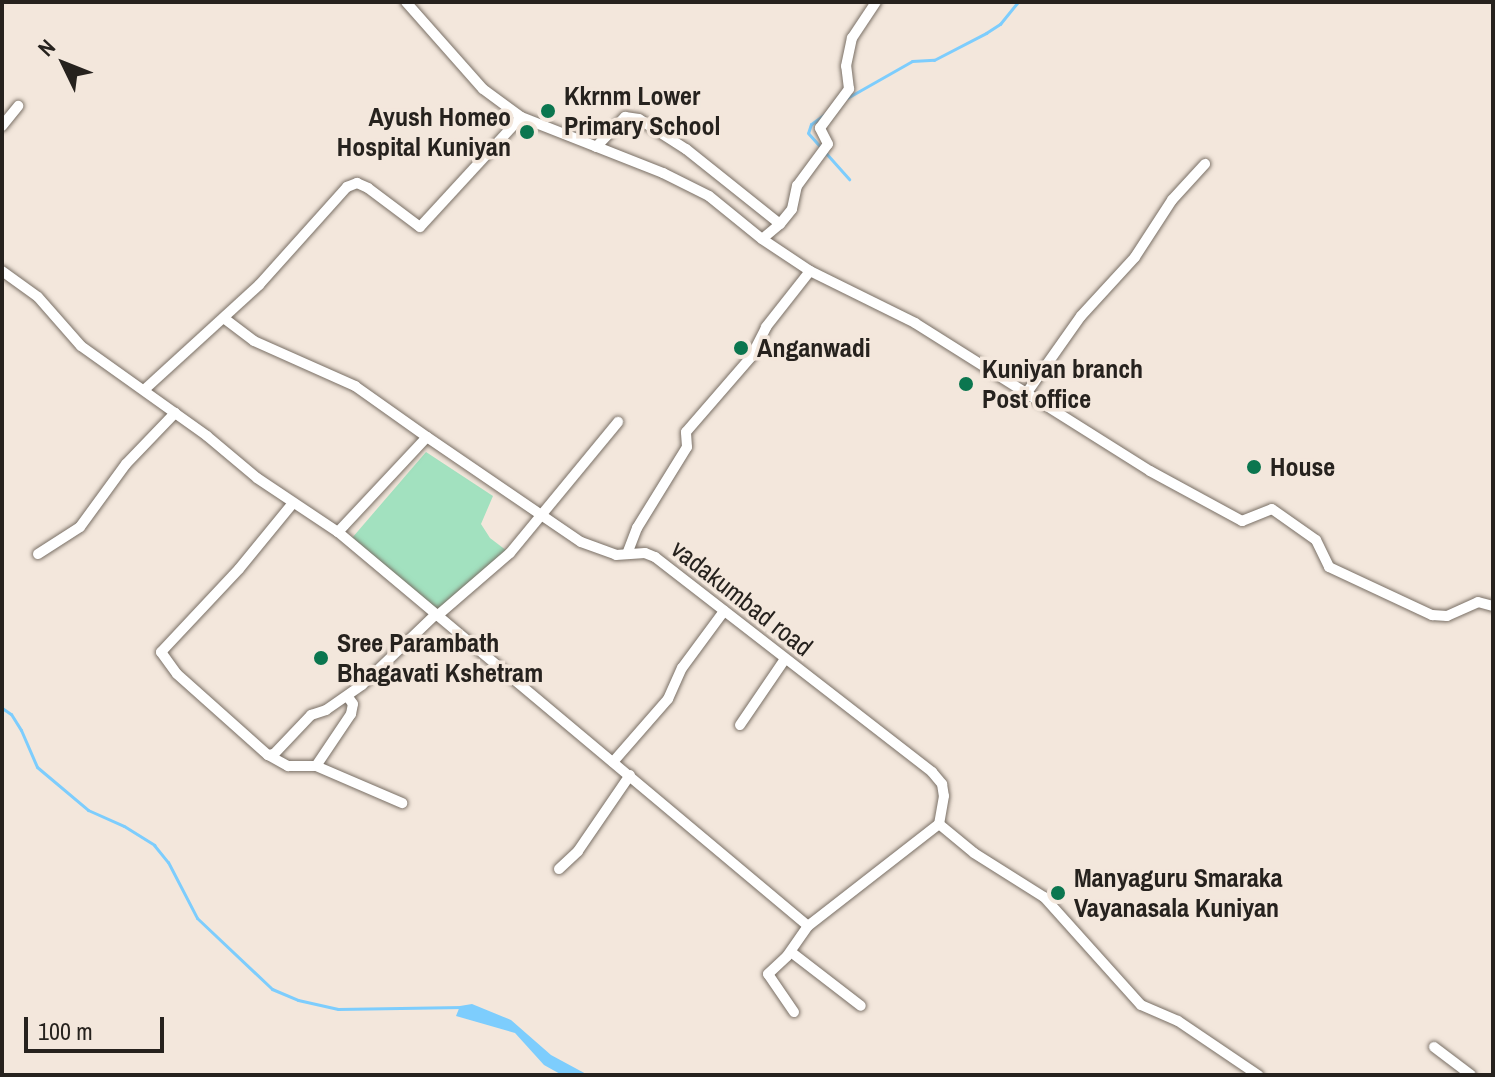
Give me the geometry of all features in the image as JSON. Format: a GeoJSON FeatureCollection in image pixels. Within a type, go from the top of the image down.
{"type":"FeatureCollection","features":[{"type":"Feature","properties":{"kind":"street"},"geometry":{"type":"LineString","coordinates":[[406,2],[483,89],[521,117],[663,173],[709,196],[762,239],[810,271],[915,323],[1028,391],[1150,471],[1242,521],[1272,509],[1316,540],[1329,567],[1432,615],[1447,616],[1478,602],[1493,606]]}},
{"type":"Feature","properties":{"kind":"street"},"geometry":{"type":"LineString","coordinates":[[762,239],[792,209],[797,186],[828,144],[820,128],[849,89],[846,66],[852,38],[876,2]]}},
{"type":"Feature","properties":{"kind":"street"},"geometry":{"type":"LineString","coordinates":[[2,126],[18,106]]}},
{"type":"Feature","properties":{"kind":"street"},"geometry":{"type":"LineString","coordinates":[[144,390],[225,319],[315,226],[347,187],[357,183],[368,188],[420,227],[521,117]]}},
{"type":"Feature","properties":{"kind":"street"},"geometry":{"type":"LineString","coordinates":[[596,147],[625,117],[639,119],[686,149],[780,224]]}},
{"type":"Feature","properties":{"kind":"street"},"geometry":{"type":"LineString","coordinates":[[1028,391],[1081,316],[1135,257],[1172,200],[1205,164]]}},
{"type":"Feature","properties":{"kind":"street"},"geometry":{"type":"LineString","coordinates":[[2,271],[38,297],[81,346],[293,503],[338,532],[808,926]]}},
{"type":"Feature","properties":{"kind":"street"},"geometry":{"type":"LineString","coordinates":[[627,554],[637,528],[687,447],[686,432],[751,357],[766,327],[810,271]]}},
{"type":"Feature","properties":{"kind":"street","name":"vadakumbad road"},"geometry":{"type":"LineString","coordinates":[[225,319],[254,341],[355,386],[540,516],[602,552],[645,553],[655,557],[932,772],[942,784],[944,796],[939,824]]}},
{"type":"Feature","properties":{"kind":"street"},"geometry":{"type":"LineString","coordinates":[[38,554],[80,527],[126,464],[175,413]]}},
{"type":"Feature","properties":{"kind":"street"},"geometry":{"type":"LineString","coordinates":[[268,755],[274,754],[311,715],[348,697],[510,553],[618,422]]}},
{"type":"Feature","properties":{"kind":"street"},"geometry":{"type":"LineString","coordinates":[[338,532],[427,437]]}},
{"type":"Feature","properties":{"kind":"street"},"geometry":{"type":"LineString","coordinates":[[293,503],[239,569],[161,652],[177,674],[268,755],[288,766],[316,766],[402,803]]}},
{"type":"Feature","properties":{"kind":"street"},"geometry":{"type":"LineString","coordinates":[[613,762],[668,699],[682,668],[724,611]]}},
{"type":"Feature","properties":{"kind":"street"},"geometry":{"type":"LineString","coordinates":[[740,725],[785,659]]}},
{"type":"Feature","properties":{"kind":"street"},"geometry":{"type":"LineString","coordinates":[[316,766],[351,714],[353,704],[348,697]]}},
{"type":"Feature","properties":{"kind":"street"},"geometry":{"type":"LineString","coordinates":[[559,869],[578,851],[630,775]]}},
{"type":"Feature","properties":{"kind":"street"},"geometry":{"type":"LineString","coordinates":[[794,1012],[768,974],[791,952],[808,926],[939,824],[974,853],[1044,897],[1141,1005],[1178,1021],[1258,1075]]}},
{"type":"Feature","properties":{"kind":"street"},"geometry":{"type":"LineString","coordinates":[[791,952],[861,1006]]}},
{"type":"Feature","properties":{"kind":"street"},"geometry":{"type":"LineString","coordinates":[[1434,1047],[1471,1075]]}},
{"type":"Feature","properties":{"kind":"green space"},"geometry":{"type":"Polygon","coordinates":[[[426,452],[493,496],[481,524],[490,538],[507,551],[439,611],[352,538],[426,452]]]}},
{"type":"Feature","properties":{"kind":"water"},"geometry":{"type":"Polygon","coordinates":[[[472,1004],[511,1020],[551,1055],[588,1075],[562,1075],[544,1065],[515,1033],[456,1016],[460,1006],[472,1004]]]}},
{"type":"Feature","properties":{"kind":"waterway"},"geometry":{"type":"LineString","coordinates":[[847,98],[912,61],[934,60],[986,33],[1000,24],[1018,2]]}},
{"type":"Feature","properties":{"kind":"waterway"},"geometry":{"type":"LineString","coordinates":[[825,114],[811,124],[808,133],[849,179]]}},
{"type":"Feature","properties":{"kind":"waterway"},"geometry":{"type":"LineString","coordinates":[[2,708],[11,714],[21,730],[37,767],[88,810],[124,826],[154,845],[168,862],[197,918],[272,989],[298,1000],[338,1009],[463,1007]]}},
{"type":"Feature","properties":{"kind":"place","name":"Kkrnm Lower Primary School"},"geometry":{"type":"Point","coordinates":[548,111]}},
{"type":"Feature","properties":{"kind":"place","name":"Ayush Homeo Hospital Kuniyan"},"geometry":{"type":"Point","coordinates":[527,132]}},
{"type":"Feature","properties":{"kind":"place","name":"Anganwadi"},"geometry":{"type":"Point","coordinates":[741,348]}},
{"type":"Feature","properties":{"kind":"place","name":"Kuniyan branch Post office"},"geometry":{"type":"Point","coordinates":[966,384]}},
{"type":"Feature","properties":{"kind":"place","name":"House"},"geometry":{"type":"Point","coordinates":[1254,467]}},
{"type":"Feature","properties":{"kind":"place","name":"Sree Parambath Bhagavati Kshetram"},"geometry":{"type":"Point","coordinates":[321,658]}},
{"type":"Feature","properties":{"kind":"place","name":"Manyaguru Smaraka Vayanasala Kuniyan"},"geometry":{"type":"Point","coordinates":[1058,893]}}]}
